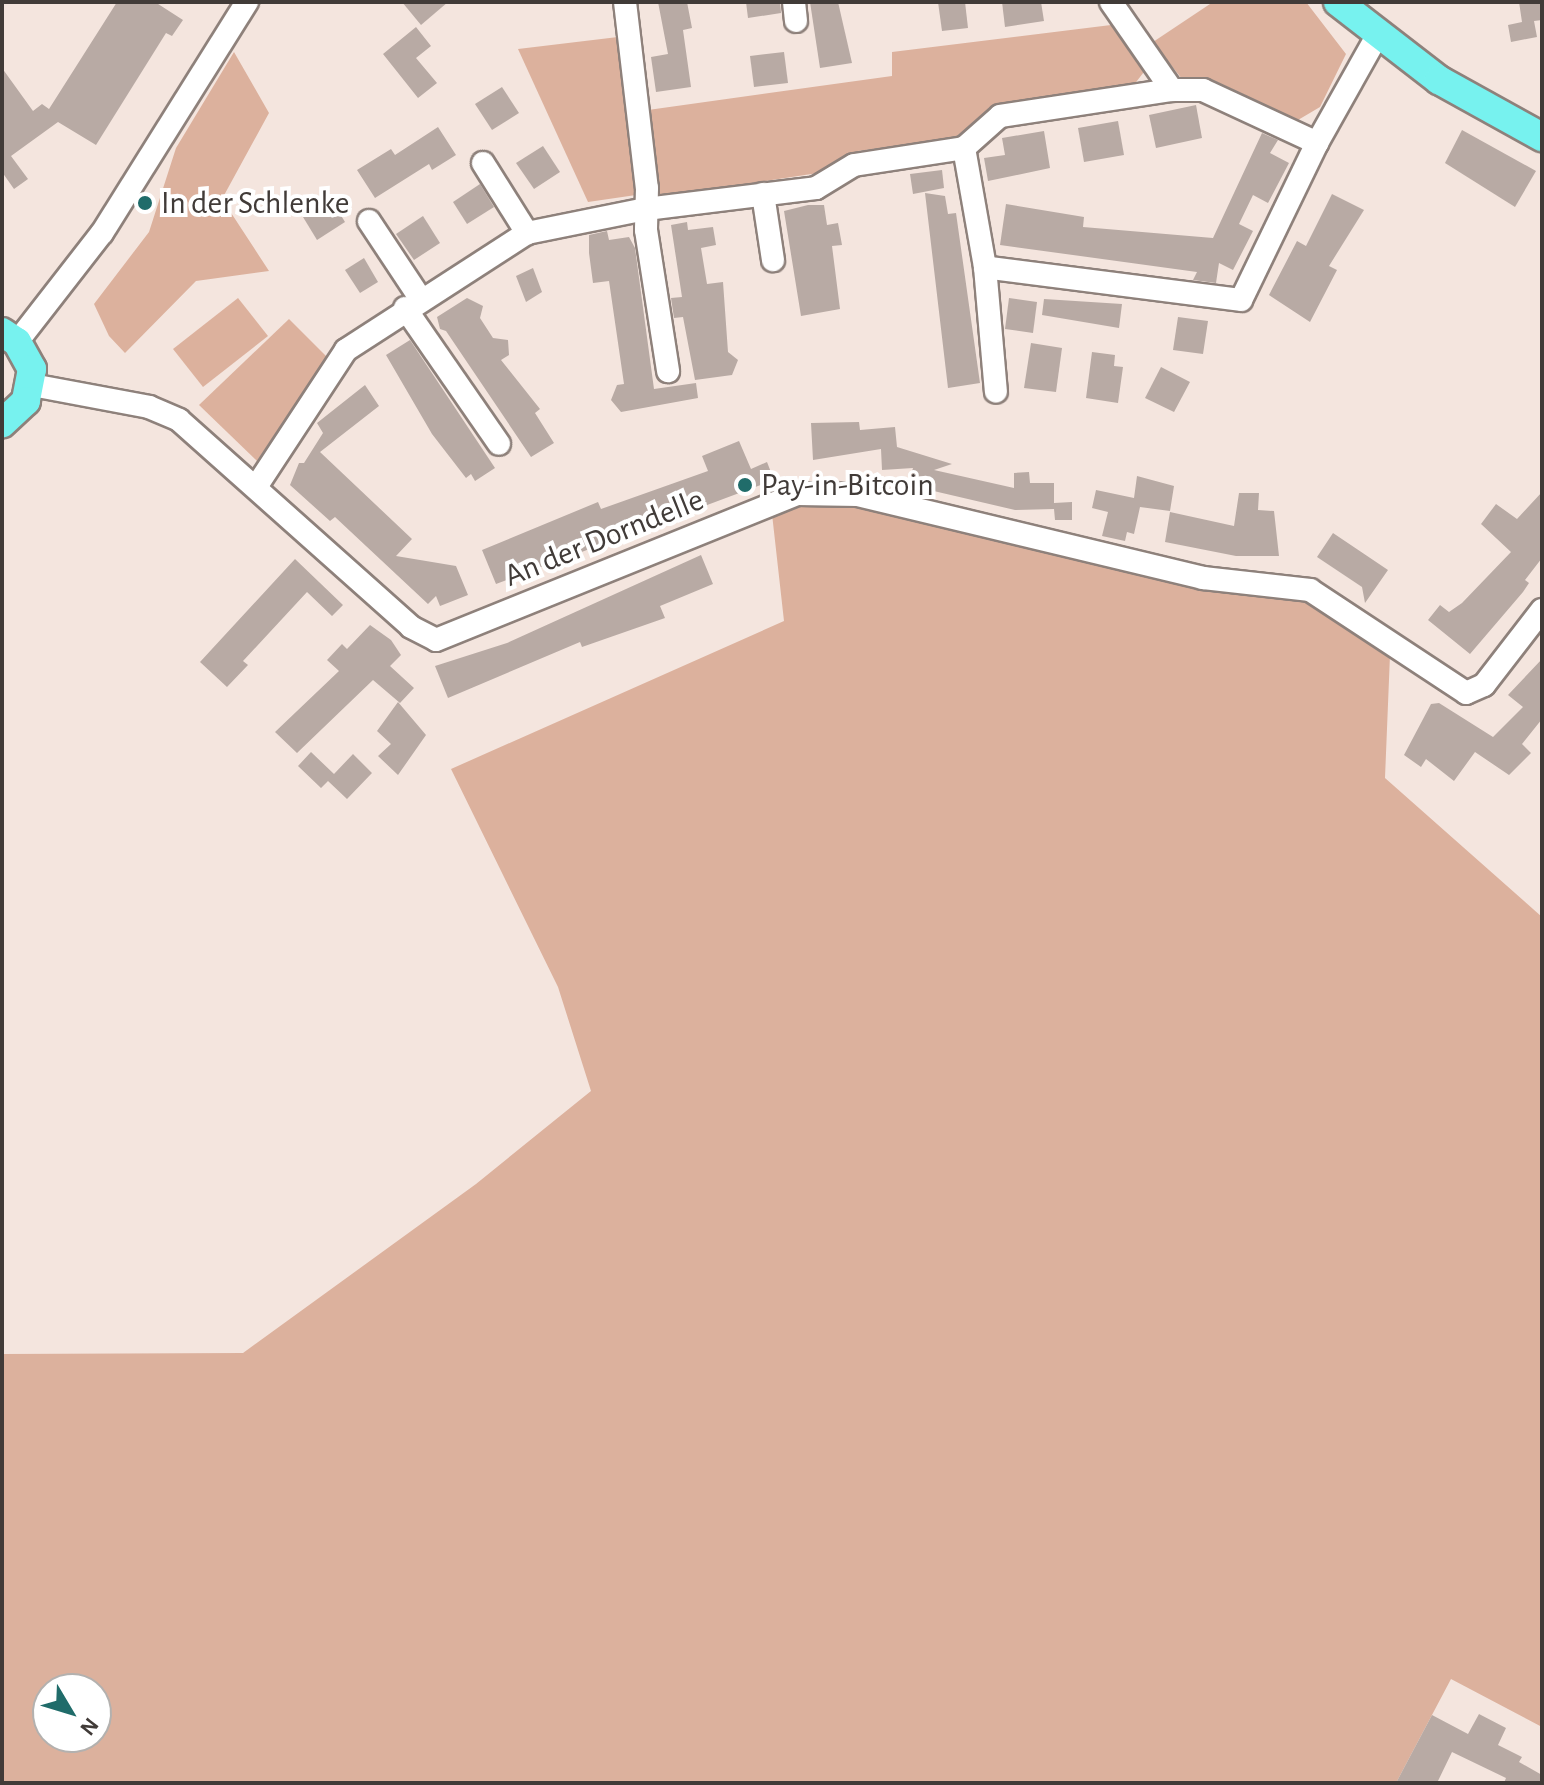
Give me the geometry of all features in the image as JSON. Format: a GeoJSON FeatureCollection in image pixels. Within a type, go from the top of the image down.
{"type":"FeatureCollection","features":[{"type":"Feature","properties":{"kind":"main road"},"geometry":{"type":"LineString","coordinates":[[1338,2],[1377,36],[1439,80],[1542,137]]}},
{"type":"Feature","properties":{"kind":"main road"},"geometry":{"type":"LineString","coordinates":[[2,423],[26,401],[32,385],[27,354],[10,337]]}},
{"type":"Feature","properties":{"kind":"street"},"geometry":{"type":"LineString","coordinates":[[10,337],[102,233],[247,2]]}},
{"type":"Feature","properties":{"kind":"street"},"geometry":{"type":"LineString","coordinates":[[625,2],[646,209],[668,371]]}},
{"type":"Feature","properties":{"kind":"street"},"geometry":{"type":"LineString","coordinates":[[1111,2],[1172,90]]}},
{"type":"Feature","properties":{"kind":"street"},"geometry":{"type":"LineString","coordinates":[[985,267],[1241,300],[1317,143],[1377,36]]}},
{"type":"Feature","properties":{"kind":"street"},"geometry":{"type":"LineString","coordinates":[[256,487],[332,365],[359,338],[527,233],[646,209],[816,188],[854,165],[964,148],[1000,116],[1172,90],[1203,90],[1317,143]]}},
{"type":"Feature","properties":{"kind":"street"},"geometry":{"type":"LineString","coordinates":[[964,148],[985,267],[996,392]]}},
{"type":"Feature","properties":{"kind":"street"},"geometry":{"type":"LineString","coordinates":[[483,163],[527,233]]}},
{"type":"Feature","properties":{"kind":"street"},"geometry":{"type":"LineString","coordinates":[[763,194],[773,260]]}},
{"type":"Feature","properties":{"kind":"street"},"geometry":{"type":"LineString","coordinates":[[369,221],[413,303],[499,444]]}},
{"type":"Feature","properties":{"kind":"street","name":"An der Dorndelle"},"geometry":{"type":"LineString","coordinates":[[32,385],[149,407],[179,420],[411,627],[436,640],[798,494],[858,495],[1203,578],[1310,590],[1466,693],[1484,685],[1542,610]]}},
{"type":"Feature","properties":{"kind":"shaded area"},"geometry":{"type":"Polygon","coordinates":[[[1213,2],[1306,2],[1346,54],[1320,107],[1298,120],[1215,81],[1182,79],[1153,42],[1213,2]]]}},
{"type":"Feature","properties":{"kind":"shaded area"},"geometry":{"type":"Polygon","coordinates":[[[1111,25],[1147,68],[1133,86],[993,110],[954,138],[858,151],[818,173],[659,197],[648,110],[892,76],[892,52],[1111,25]]]}},
{"type":"Feature","properties":{"kind":"shaded area"},"geometry":{"type":"Polygon","coordinates":[[[618,37],[636,195],[588,202],[518,49],[618,37]]]}},
{"type":"Feature","properties":{"kind":"shaded area"},"geometry":{"type":"Polygon","coordinates":[[[234,52],[269,113],[222,199],[269,271],[196,281],[125,353],[109,336],[94,304],[149,232],[176,148],[234,52]]]}},
{"type":"Feature","properties":{"kind":"shaded area"},"geometry":{"type":"Polygon","coordinates":[[[238,298],[268,336],[203,387],[173,349],[238,298]]]}},
{"type":"Feature","properties":{"kind":"shaded area"},"geometry":{"type":"Polygon","coordinates":[[[289,319],[327,357],[257,461],[199,405],[289,319]]]}},
{"type":"Feature","properties":{"kind":"shaded area"},"geometry":{"type":"Polygon","coordinates":[[[798,494],[1312,601],[1390,655],[1385,778],[1542,917],[1542,1727],[1451,1679],[1396,1783],[2,1783],[2,1354],[243,1353],[476,1184],[591,1091],[558,987],[451,769],[784,621],[771,505],[798,494]]]}},
{"type":"Feature","properties":{"kind":"building"},"geometry":{"type":"Polygon","coordinates":[[[117,2],[155,2],[183,20],[172,36],[166,33],[96,145],[58,122],[11,156],[28,179],[14,189],[2,172],[2,68],[33,111],[42,104],[49,109],[117,2]]]}},
{"type":"Feature","properties":{"kind":"building"},"geometry":{"type":"Polygon","coordinates":[[[402,2],[448,2],[421,25],[402,2]]]}},
{"type":"Feature","properties":{"kind":"building"},"geometry":{"type":"Polygon","coordinates":[[[658,2],[687,2],[692,28],[683,30],[691,87],[656,92],[651,57],[668,54],[658,2]]]}},
{"type":"Feature","properties":{"kind":"building"},"geometry":{"type":"Polygon","coordinates":[[[746,2],[780,2],[781,13],[748,18],[746,2]]]}},
{"type":"Feature","properties":{"kind":"building"},"geometry":{"type":"Polygon","coordinates":[[[810,2],[838,2],[852,63],[820,68],[810,2]]]}},
{"type":"Feature","properties":{"kind":"building"},"geometry":{"type":"Polygon","coordinates":[[[938,2],[965,2],[968,28],[942,31],[938,2]]]}},
{"type":"Feature","properties":{"kind":"building"},"geometry":{"type":"Polygon","coordinates":[[[1002,2],[1041,2],[1044,21],[1005,27],[1002,2]]]}},
{"type":"Feature","properties":{"kind":"building"},"geometry":{"type":"Polygon","coordinates":[[[1519,2],[1542,2],[1542,20],[1534,21],[1537,37],[1511,42],[1508,25],[1522,22],[1519,2]]]}},
{"type":"Feature","properties":{"kind":"building"},"geometry":{"type":"Polygon","coordinates":[[[416,27],[431,46],[416,58],[437,83],[418,98],[383,54],[416,27]]]}},
{"type":"Feature","properties":{"kind":"building"},"geometry":{"type":"Polygon","coordinates":[[[784,52],[788,83],[754,87],[750,56],[784,52]]]}},
{"type":"Feature","properties":{"kind":"building"},"geometry":{"type":"Polygon","coordinates":[[[502,87],[519,113],[492,130],[475,104],[502,87]]]}},
{"type":"Feature","properties":{"kind":"building"},"geometry":{"type":"Polygon","coordinates":[[[1196,105],[1202,138],[1156,148],[1149,115],[1196,105]]]}},
{"type":"Feature","properties":{"kind":"building"},"geometry":{"type":"Polygon","coordinates":[[[1118,121],[1124,155],[1084,162],[1078,128],[1118,121]]]}},
{"type":"Feature","properties":{"kind":"building"},"geometry":{"type":"Polygon","coordinates":[[[438,127],[456,155],[432,170],[429,164],[375,198],[357,170],[391,149],[395,155],[438,127]]]}},
{"type":"Feature","properties":{"kind":"building"},"geometry":{"type":"Polygon","coordinates":[[[1462,130],[1536,171],[1515,207],[1445,163],[1462,130]]]}},
{"type":"Feature","properties":{"kind":"building"},"geometry":{"type":"Polygon","coordinates":[[[1044,131],[1050,168],[988,181],[984,158],[1005,155],[1002,138],[1044,131]]]}},
{"type":"Feature","properties":{"kind":"building"},"geometry":{"type":"Polygon","coordinates":[[[1262,133],[1278,140],[1270,153],[1289,163],[1268,203],[1253,195],[1239,224],[1253,231],[1233,270],[1219,263],[1216,283],[1193,280],[1197,272],[1000,245],[1006,204],[1084,217],[1083,227],[1213,238],[1262,133]]]}},
{"type":"Feature","properties":{"kind":"building"},"geometry":{"type":"Polygon","coordinates":[[[543,146],[560,172],[534,189],[516,163],[543,146]]]}},
{"type":"Feature","properties":{"kind":"building"},"geometry":{"type":"Polygon","coordinates":[[[942,170],[944,188],[913,194],[910,174],[942,170]]]}},
{"type":"Feature","properties":{"kind":"building"},"geometry":{"type":"Polygon","coordinates":[[[480,184],[494,207],[467,224],[453,202],[480,184]]]}},
{"type":"Feature","properties":{"kind":"building"},"geometry":{"type":"Polygon","coordinates":[[[925,193],[945,196],[948,214],[956,213],[980,383],[948,388],[925,193]]]}},
{"type":"Feature","properties":{"kind":"building"},"geometry":{"type":"Polygon","coordinates":[[[1332,194],[1364,210],[1329,266],[1337,270],[1310,322],[1269,295],[1297,241],[1306,246],[1332,194]]]}},
{"type":"Feature","properties":{"kind":"building"},"geometry":{"type":"Polygon","coordinates":[[[331,199],[345,222],[317,240],[303,217],[331,199]]]}},
{"type":"Feature","properties":{"kind":"building"},"geometry":{"type":"Polygon","coordinates":[[[824,205],[827,225],[838,223],[842,245],[832,246],[840,309],[801,316],[784,211],[824,205]]]}},
{"type":"Feature","properties":{"kind":"building"},"geometry":{"type":"Polygon","coordinates":[[[423,216],[440,243],[414,260],[396,234],[423,216]]]}},
{"type":"Feature","properties":{"kind":"building"},"geometry":{"type":"Polygon","coordinates":[[[687,222],[688,230],[713,227],[716,245],[701,248],[707,284],[723,282],[728,352],[738,360],[732,375],[695,380],[683,317],[674,318],[671,298],[682,297],[671,225],[687,222]]]}},
{"type":"Feature","properties":{"kind":"building"},"geometry":{"type":"Polygon","coordinates":[[[607,231],[609,240],[629,237],[635,248],[654,389],[696,383],[698,398],[621,412],[611,400],[617,385],[624,384],[609,281],[593,283],[589,253],[589,235],[607,231]]]}},
{"type":"Feature","properties":{"kind":"building"},"geometry":{"type":"Polygon","coordinates":[[[364,258],[378,282],[360,293],[345,270],[364,258]]]}},
{"type":"Feature","properties":{"kind":"building"},"geometry":{"type":"Polygon","coordinates":[[[533,268],[542,292],[526,302],[516,276],[533,268]]]}},
{"type":"Feature","properties":{"kind":"building"},"geometry":{"type":"Polygon","coordinates":[[[467,298],[483,306],[480,318],[493,338],[508,340],[509,355],[501,360],[540,409],[535,413],[554,443],[531,457],[446,331],[440,329],[437,317],[467,298]]]}},
{"type":"Feature","properties":{"kind":"building"},"geometry":{"type":"Polygon","coordinates":[[[1009,298],[1037,302],[1033,333],[1005,329],[1009,298]]]}},
{"type":"Feature","properties":{"kind":"building"},"geometry":{"type":"Polygon","coordinates":[[[1044,299],[1122,304],[1119,328],[1042,315],[1044,299]]]}},
{"type":"Feature","properties":{"kind":"building"},"geometry":{"type":"Polygon","coordinates":[[[1178,317],[1208,321],[1203,354],[1173,350],[1178,317]]]}},
{"type":"Feature","properties":{"kind":"building"},"geometry":{"type":"Polygon","coordinates":[[[410,340],[495,468],[475,481],[471,474],[466,478],[432,434],[386,355],[410,340]]]}},
{"type":"Feature","properties":{"kind":"building"},"geometry":{"type":"Polygon","coordinates":[[[1031,343],[1062,348],[1056,392],[1024,388],[1031,343]]]}},
{"type":"Feature","properties":{"kind":"building"},"geometry":{"type":"Polygon","coordinates":[[[1092,352],[1115,355],[1114,366],[1123,367],[1118,403],[1086,398],[1092,352]]]}},
{"type":"Feature","properties":{"kind":"building"},"geometry":{"type":"Polygon","coordinates":[[[1161,367],[1190,382],[1174,412],[1145,398],[1161,367]]]}},
{"type":"Feature","properties":{"kind":"building"},"geometry":{"type":"Polygon","coordinates":[[[365,385],[379,406],[320,452],[412,539],[396,556],[456,566],[468,595],[440,606],[436,596],[428,604],[335,517],[330,521],[290,485],[299,463],[304,463],[323,433],[317,423],[365,385]]]}},
{"type":"Feature","properties":{"kind":"building"},"geometry":{"type":"Polygon","coordinates":[[[859,422],[860,430],[895,427],[897,447],[952,464],[934,470],[1014,488],[1014,473],[1029,472],[1030,483],[1054,483],[1054,503],[1072,502],[1072,520],[1055,520],[1054,509],[1015,510],[908,485],[913,468],[882,470],[881,449],[813,460],[811,423],[859,422]]]}},
{"type":"Feature","properties":{"kind":"building"},"geometry":{"type":"Polygon","coordinates":[[[739,441],[751,469],[767,462],[774,480],[496,584],[482,550],[598,502],[601,509],[708,471],[702,456],[739,441]]]}},
{"type":"Feature","properties":{"kind":"building"},"geometry":{"type":"Polygon","coordinates":[[[1137,476],[1174,486],[1170,511],[1140,507],[1134,534],[1127,532],[1125,541],[1102,536],[1108,512],[1092,508],[1096,490],[1134,498],[1137,476]]]}},
{"type":"Feature","properties":{"kind":"building"},"geometry":{"type":"Polygon","coordinates":[[[1542,492],[1542,558],[1525,580],[1529,583],[1523,592],[1470,654],[1428,620],[1440,605],[1449,612],[1462,603],[1511,552],[1481,524],[1496,504],[1517,519],[1542,492]]]}},
{"type":"Feature","properties":{"kind":"building"},"geometry":{"type":"Polygon","coordinates":[[[1239,493],[1259,493],[1258,510],[1274,511],[1279,556],[1236,556],[1165,542],[1170,512],[1234,526],[1239,493]]]}},
{"type":"Feature","properties":{"kind":"building"},"geometry":{"type":"Polygon","coordinates":[[[1333,533],[1388,570],[1365,603],[1362,587],[1317,557],[1333,533]]]}},
{"type":"Feature","properties":{"kind":"building"},"geometry":{"type":"Polygon","coordinates":[[[701,555],[713,584],[660,606],[665,618],[582,647],[580,642],[448,698],[435,666],[507,643],[701,555]]]}},
{"type":"Feature","properties":{"kind":"building"},"geometry":{"type":"Polygon","coordinates":[[[295,559],[343,605],[332,616],[307,592],[243,661],[248,665],[227,687],[200,662],[295,559]]]}},
{"type":"Feature","properties":{"kind":"building"},"geometry":{"type":"Polygon","coordinates":[[[370,625],[391,640],[401,655],[390,666],[414,688],[400,703],[373,680],[297,753],[275,732],[339,671],[327,660],[342,644],[347,649],[370,625]]]}},
{"type":"Feature","properties":{"kind":"building"},"geometry":{"type":"Polygon","coordinates":[[[1542,659],[1542,719],[1522,744],[1531,753],[1509,775],[1475,752],[1454,781],[1426,759],[1421,767],[1404,755],[1431,704],[1439,703],[1493,737],[1523,707],[1508,695],[1542,659]]]}},
{"type":"Feature","properties":{"kind":"building"},"geometry":{"type":"Polygon","coordinates":[[[398,702],[426,735],[398,775],[378,756],[391,744],[377,731],[398,702]]]}},
{"type":"Feature","properties":{"kind":"building"},"geometry":{"type":"Polygon","coordinates":[[[311,752],[334,774],[353,754],[372,773],[347,799],[328,781],[321,788],[298,766],[311,752]]]}},
{"type":"Feature","properties":{"kind":"building"},"geometry":{"type":"Polygon","coordinates":[[[1479,1714],[1506,1728],[1498,1745],[1522,1757],[1519,1762],[1542,1775],[1542,1783],[1504,1783],[1506,1778],[1452,1752],[1437,1783],[1396,1783],[1432,1715],[1468,1734],[1479,1714]]]}},
{"type":"Feature","properties":{"kind":"place","name":"In der Schlenke"},"geometry":{"type":"Point","coordinates":[145,203]}},
{"type":"Feature","properties":{"kind":"place","name":"Pay-in-Bitcoin"},"geometry":{"type":"Point","coordinates":[745,485]}}]}
